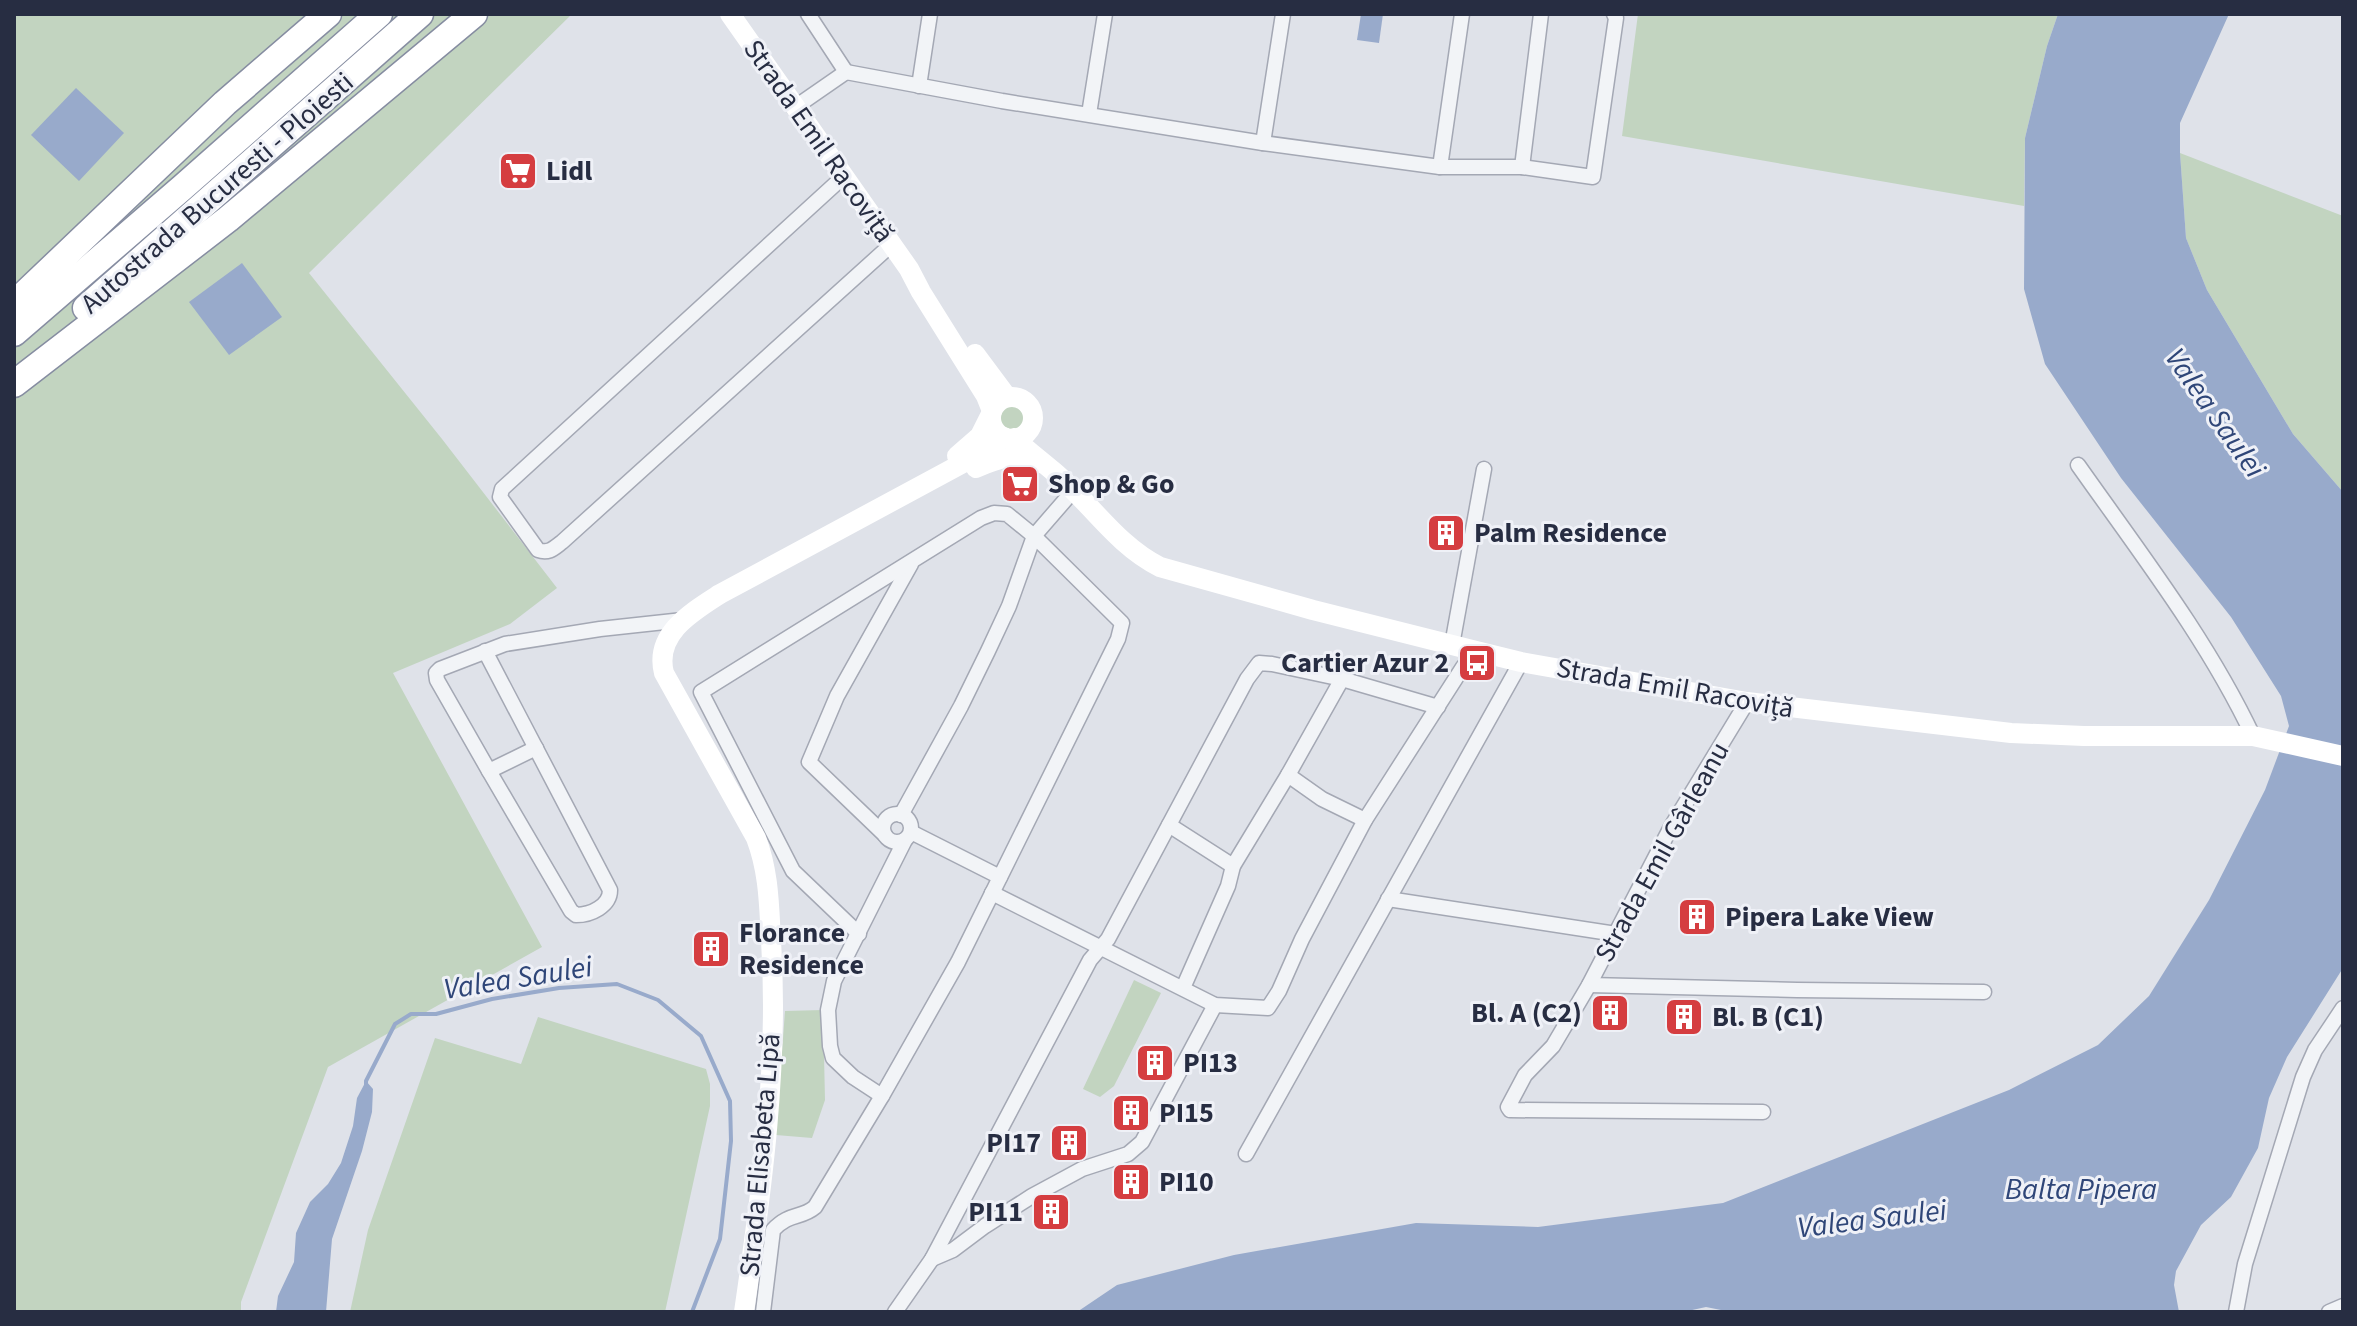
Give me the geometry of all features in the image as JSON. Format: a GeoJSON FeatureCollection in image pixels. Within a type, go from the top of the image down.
{"type":"FeatureCollection","features":[{"type":"Feature","properties":{"kind":"highway"},"geometry":{"type":"LineString","coordinates":[[14,304],[225,103],[328,14]]}},
{"type":"Feature","properties":{"kind":"highway","name":"Autostrada Bucuresti - Ploiesti"},"geometry":{"type":"LineString","coordinates":[[14,333],[379,14]]}},
{"type":"Feature","properties":{"kind":"highway","name":"Autostrada Bucuresti - Ploiesti"},"geometry":{"type":"LineString","coordinates":[[14,371],[420,14]]}},
{"type":"Feature","properties":{"kind":"highway"},"geometry":{"type":"LineString","coordinates":[[14,384],[218,227],[474,14]]}},
{"type":"Feature","properties":{"kind":"street","name":"Strada Emil Racoviță"},"geometry":{"type":"LineString","coordinates":[[730,14],[909,269],[929,289],[997,407],[994,428],[1015,435],[1047,457],[1047,467],[1125,544],[1160,567],[1298,606],[1521,662],[1747,702],[2011,733],[2253,736],[2343,756]]}},
{"type":"Feature","properties":{"kind":"street"},"geometry":{"type":"LineString","coordinates":[[808,14],[842,74]]}},
{"type":"Feature","properties":{"kind":"street"},"geometry":{"type":"LineString","coordinates":[[919,86],[930,14]]}},
{"type":"Feature","properties":{"kind":"street"},"geometry":{"type":"LineString","coordinates":[[1089,114],[1105,14]]}},
{"type":"Feature","properties":{"kind":"street"},"geometry":{"type":"LineString","coordinates":[[1263,143],[1283,14]]}},
{"type":"Feature","properties":{"kind":"street"},"geometry":{"type":"LineString","coordinates":[[1440,167],[1462,14]]}},
{"type":"Feature","properties":{"kind":"street"},"geometry":{"type":"LineString","coordinates":[[1522,167],[1541,14]]}},
{"type":"Feature","properties":{"kind":"street"},"geometry":{"type":"LineString","coordinates":[[794,108],[842,74],[1263,143],[1440,167],[1522,167],[1593,177],[1616,18],[1614,14]]}},
{"type":"Feature","properties":{"kind":"street"},"geometry":{"type":"LineString","coordinates":[[843,177],[502,489],[500,497],[538,550],[544,553],[550,551],[562,542],[892,244]]}},
{"type":"Feature","properties":{"kind":"street","name":"Strada Emil Racoviță"},"geometry":{"type":"LineString","coordinates":[[997,407],[1020,398],[1029,407],[1032,419],[1015,435]]}},
{"type":"Feature","properties":{"kind":"street","name":"Strada Elisabeta Lipă"},"geometry":{"type":"LineString","coordinates":[[867,513],[881,497],[966,449],[980,436],[997,407]]}},
{"type":"Feature","properties":{"kind":"street","name":"Strada Elisabeta Lipă"},"geometry":{"type":"LineString","coordinates":[[744,1312],[771,1099],[774,976],[768,877],[756,838],[664,673],[661,661],[664,647],[683,620],[753,575],[1015,435]]}},
{"type":"Feature","properties":{"kind":"street"},"geometry":{"type":"LineString","coordinates":[[867,513],[878,516],[998,458],[1020,457],[1047,467]]}},
{"type":"Feature","properties":{"kind":"street"},"geometry":{"type":"LineString","coordinates":[[2078,465],[2172,598],[2242,712],[2253,736]]}},
{"type":"Feature","properties":{"kind":"street"},"geometry":{"type":"LineString","coordinates":[[1452,645],[1484,469]]}},
{"type":"Feature","properties":{"kind":"street"},"geometry":{"type":"LineString","coordinates":[[885,835],[884,826],[888,818],[901,815],[961,706],[1009,606],[1034,536],[1073,491]]}},
{"type":"Feature","properties":{"kind":"street"},"geometry":{"type":"LineString","coordinates":[[763,1312],[773,1230],[789,1216],[808,1213],[815,1207],[882,1096],[958,962],[1118,639],[1122,623],[1034,536],[1007,514],[994,513],[981,518],[701,692],[793,871],[859,934]]}},
{"type":"Feature","properties":{"kind":"street"},"geometry":{"type":"LineString","coordinates":[[908,836],[896,842],[885,835],[809,762],[837,696],[913,560]]}},
{"type":"Feature","properties":{"kind":"street"},"geometry":{"type":"LineString","coordinates":[[485,651],[610,890],[606,904],[583,915],[571,911],[437,680],[436,673],[485,651],[505,644],[683,620]]}},
{"type":"Feature","properties":{"kind":"street"},"geometry":{"type":"LineString","coordinates":[[992,893],[1215,1005],[1268,1008],[1365,820],[1476,651]]}},
{"type":"Feature","properties":{"kind":"street"},"geometry":{"type":"LineString","coordinates":[[1246,1154],[1521,662]]}},
{"type":"Feature","properties":{"kind":"street"},"geometry":{"type":"LineString","coordinates":[[895,1312],[932,1259],[1090,960],[1108,939],[1247,679],[1259,663],[1342,679],[1438,707]]}},
{"type":"Feature","properties":{"kind":"street"},"geometry":{"type":"LineString","coordinates":[[1183,988],[1228,886],[1233,866],[1342,679]]}},
{"type":"Feature","properties":{"kind":"street","name":"Strada Emil Gârleanu"},"geometry":{"type":"LineString","coordinates":[[1747,702],[1671,827],[1589,985],[1553,1046],[1525,1075],[1508,1107],[1510,1110],[1763,1112]]}},
{"type":"Feature","properties":{"kind":"street"},"geometry":{"type":"LineString","coordinates":[[489,771],[536,748]]}},
{"type":"Feature","properties":{"kind":"street"},"geometry":{"type":"LineString","coordinates":[[1288,775],[1322,799],[1365,820]]}},
{"type":"Feature","properties":{"kind":"street"},"geometry":{"type":"LineString","coordinates":[[882,1096],[833,1058],[828,1010],[834,981],[908,836],[910,823],[901,815]]}},
{"type":"Feature","properties":{"kind":"street"},"geometry":{"type":"LineString","coordinates":[[1169,825],[1233,866]]}},
{"type":"Feature","properties":{"kind":"street"},"geometry":{"type":"LineString","coordinates":[[908,836],[1000,877]]}},
{"type":"Feature","properties":{"kind":"street"},"geometry":{"type":"LineString","coordinates":[[1388,899],[1616,934]]}},
{"type":"Feature","properties":{"kind":"street"},"geometry":{"type":"LineString","coordinates":[[1589,985],[1984,992]]}},
{"type":"Feature","properties":{"kind":"street"},"geometry":{"type":"LineString","coordinates":[[932,1259],[953,1250],[1032,1196],[1082,1169],[1128,1154],[1142,1142],[1215,1005]]}},
{"type":"Feature","properties":{"kind":"street"},"geometry":{"type":"LineString","coordinates":[[2236,1312],[2245,1264],[2303,1077],[2315,1050],[2343,1008]]}},
{"type":"Feature","properties":{"kind":"street"},"geometry":{"type":"LineString","coordinates":[[2329,1312],[2343,1306]]}},
{"type":"Feature","properties":{"kind":"green space"},"geometry":{"type":"Polygon","coordinates":[[[14,14],[572,14],[309,273],[557,588],[510,624],[393,673],[542,947],[328,1067],[241,1302],[241,1312],[14,1312],[14,14]]]}},
{"type":"Feature","properties":{"kind":"green space"},"geometry":{"type":"Polygon","coordinates":[[[1638,14],[2058,14],[2047,46],[2025,138],[2024,206],[1622,136],[1638,14]]]}},
{"type":"Feature","properties":{"kind":"green space"},"geometry":{"type":"Polygon","coordinates":[[[2180,153],[2343,216],[2343,492],[2293,434],[2207,290],[2186,238],[2180,153]]]}},
{"type":"Feature","properties":{"kind":"green space"},"geometry":{"type":"Polygon","coordinates":[[[1012,404],[1021,408],[1025,417],[1021,426],[1012,430],[1003,426],[999,417],[1003,408],[1012,404]]]}},
{"type":"Feature","properties":{"kind":"green space"},"geometry":{"type":"Polygon","coordinates":[[[1134,980],[1161,993],[1114,1086],[1100,1097],[1083,1089],[1134,980]]]}},
{"type":"Feature","properties":{"kind":"green space"},"geometry":{"type":"Polygon","coordinates":[[[823,1010],[825,1100],[812,1138],[776,1135],[785,1011],[823,1010]]]}},
{"type":"Feature","properties":{"kind":"green space"},"geometry":{"type":"Polygon","coordinates":[[[538,1017],[706,1069],[710,1106],[665,1312],[350,1312],[368,1230],[435,1038],[521,1064],[538,1017]]]}},
{"type":"Feature","properties":{"kind":"water"},"geometry":{"type":"Polygon","coordinates":[[[1361,14],[1383,14],[1379,43],[1357,40],[1361,14]]]}},
{"type":"Feature","properties":{"kind":"water","name":"Balta Pipera"},"geometry":{"type":"Polygon","coordinates":[[[2058,14],[2229,14],[2180,123],[2186,238],[2207,290],[2293,434],[2343,492],[2343,968],[2287,1057],[2269,1098],[2258,1148],[2231,1197],[2201,1225],[2176,1271],[2174,1285],[2179,1312],[1731,1312],[1706,1307],[1683,1312],[1077,1312],[1117,1285],[1234,1255],[1416,1223],[1538,1227],[1723,1203],[2009,1090],[2098,1045],[2149,996],[2209,900],[2265,790],[2289,726],[2281,696],[2231,617],[2121,478],[2045,364],[2024,289],[2025,138],[2047,46],[2058,14]]]}},
{"type":"Feature","properties":{"kind":"water"},"geometry":{"type":"Polygon","coordinates":[[[76,88],[124,133],[79,181],[31,135],[76,88]]]}},
{"type":"Feature","properties":{"kind":"water"},"geometry":{"type":"Polygon","coordinates":[[[242,263],[282,317],[229,355],[189,302],[242,263]]]}},
{"type":"Feature","properties":{"kind":"water"},"geometry":{"type":"Polygon","coordinates":[[[366,1081],[373,1089],[372,1112],[332,1239],[326,1312],[276,1312],[278,1296],[294,1262],[296,1233],[310,1202],[328,1184],[341,1163],[353,1126],[357,1098],[366,1081]]]}},
{"type":"Feature","properties":{"kind":"waterway","name":"Valea Saulei"},"geometry":{"type":"LineString","coordinates":[[366,1086],[395,1024],[411,1014],[436,1014],[492,999],[559,988],[617,984],[658,1000],[701,1036],[730,1101],[731,1141],[720,1239],[692,1312]]}},
{"type":"Feature","properties":{"kind":"place","name":"Lidl"},"geometry":{"type":"Point","coordinates":[518,171]}},
{"type":"Feature","properties":{"kind":"place","name":"Shop & Go"},"geometry":{"type":"Point","coordinates":[1020,484]}},
{"type":"Feature","properties":{"kind":"place","name":"Palm Residence"},"geometry":{"type":"Point","coordinates":[1446,533]}},
{"type":"Feature","properties":{"kind":"place","name":"Cartier Azur 2"},"geometry":{"type":"Point","coordinates":[1477,663]}},
{"type":"Feature","properties":{"kind":"place","name":"Pipera Lake View"},"geometry":{"type":"Point","coordinates":[1697,917]}},
{"type":"Feature","properties":{"kind":"place","name":"Florance Residence"},"geometry":{"type":"Point","coordinates":[711,949]}},
{"type":"Feature","properties":{"kind":"place","name":"Bl. A (C2)"},"geometry":{"type":"Point","coordinates":[1610,1013]}},
{"type":"Feature","properties":{"kind":"place","name":"Bl. B (C1)"},"geometry":{"type":"Point","coordinates":[1684,1017]}},
{"type":"Feature","properties":{"kind":"place","name":"PI13"},"geometry":{"type":"Point","coordinates":[1155,1063]}},
{"type":"Feature","properties":{"kind":"place","name":"PI15"},"geometry":{"type":"Point","coordinates":[1131,1113]}},
{"type":"Feature","properties":{"kind":"place","name":"PI17"},"geometry":{"type":"Point","coordinates":[1069,1143]}},
{"type":"Feature","properties":{"kind":"place","name":"PI10"},"geometry":{"type":"Point","coordinates":[1131,1182]}},
{"type":"Feature","properties":{"kind":"place","name":"PI11"},"geometry":{"type":"Point","coordinates":[1051,1212]}}]}
